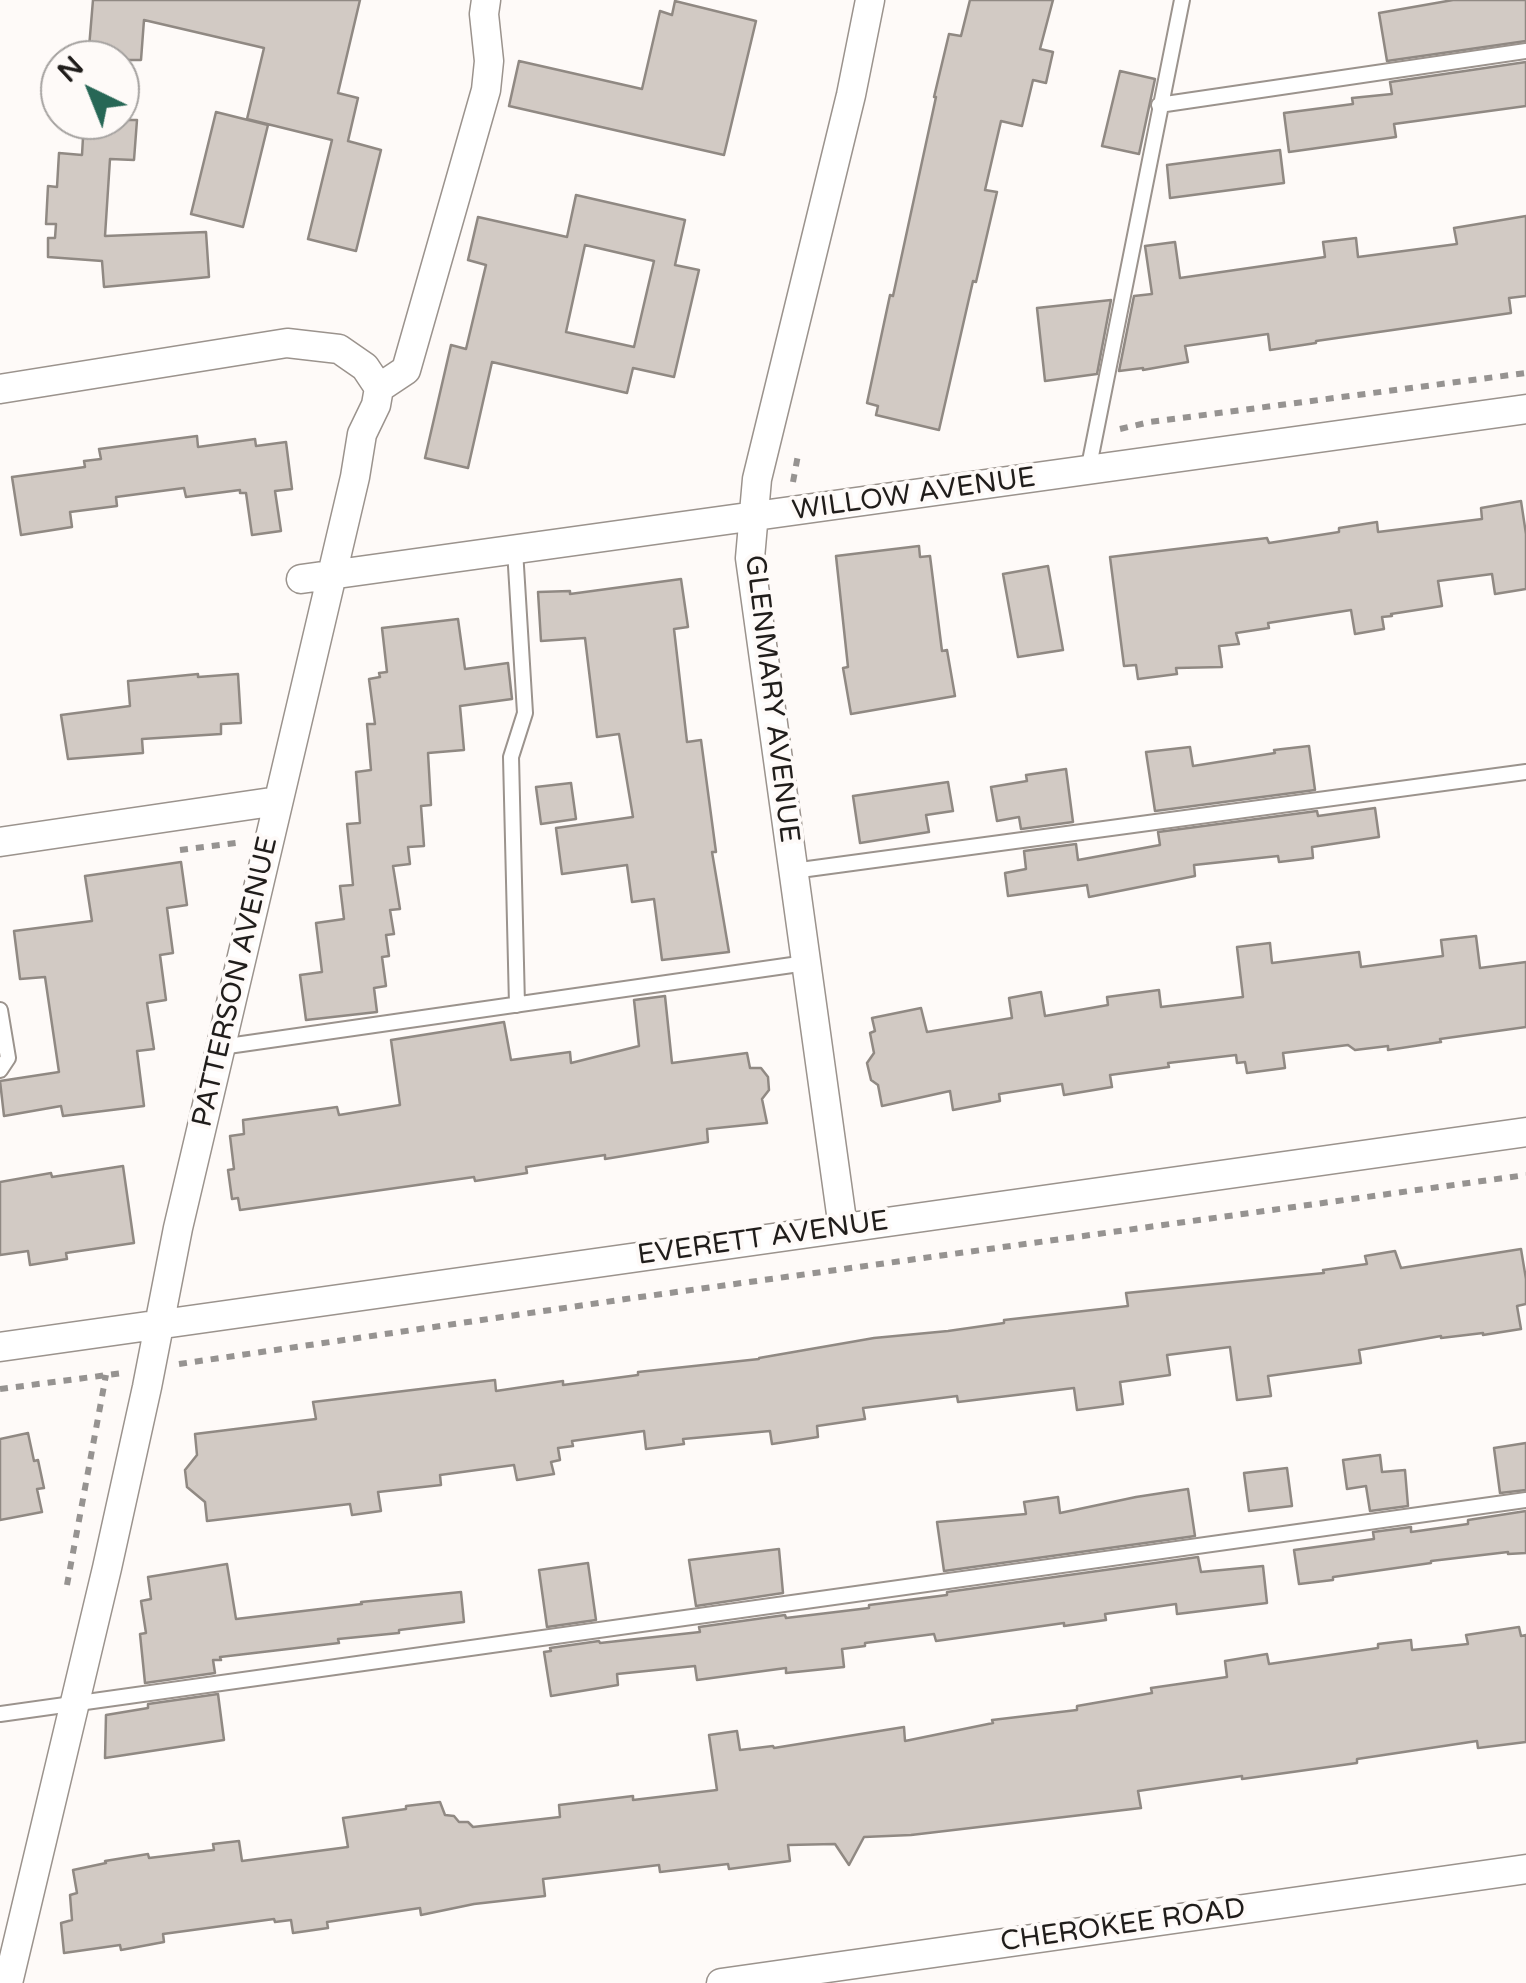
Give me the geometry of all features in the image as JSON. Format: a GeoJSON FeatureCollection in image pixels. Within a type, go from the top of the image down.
{"type":"FeatureCollection","features":[{"type":"Feature","properties":{"kind":"street","name":"PATTERSON AVENUE"},"geometry":{"type":"LineString","coordinates":[[8,1983],[148,1387],[220,1047],[362,434],[376,405],[379,388],[406,370],[486,90],[486,0]]}},
{"type":"Feature","properties":{"kind":"street","name":"GLENMARY AVENUE"},"geometry":{"type":"LineString","coordinates":[[844,1228],[750,558],[757,478],[870,0]]}},
{"type":"Feature","properties":{"kind":"street"},"geometry":{"type":"LineString","coordinates":[[0,389],[287,343],[339,350],[365,367],[379,388]]}},
{"type":"Feature","properties":{"kind":"street","name":"WILLOW AVENUE"},"geometry":{"type":"LineString","coordinates":[[301,579],[1526,409]]}},
{"type":"Feature","properties":{"kind":"street"},"geometry":{"type":"LineString","coordinates":[[0,842],[278,801]]}},
{"type":"Feature","properties":{"kind":"street","name":"EVERETT AVENUE"},"geometry":{"type":"LineString","coordinates":[[0,1346],[1526,1132]]}},
{"type":"Feature","properties":{"kind":"street","name":"CHEROKEE ROAD"},"geometry":{"type":"LineString","coordinates":[[721,1983],[1526,1869]]}},
{"type":"Feature","properties":{"kind":"lane"},"geometry":{"type":"LineString","coordinates":[[1087,471],[1182,0]]}},
{"type":"Feature","properties":{"kind":"lane"},"geometry":{"type":"LineString","coordinates":[[1160,105],[1526,51]]}},
{"type":"Feature","properties":{"kind":"lane"},"geometry":{"type":"LineString","coordinates":[[515,550],[525,713],[512,756],[517,1004]]}},
{"type":"Feature","properties":{"kind":"lane"},"geometry":{"type":"LineString","coordinates":[[793,871],[1526,772]]}},
{"type":"Feature","properties":{"kind":"lane"},"geometry":{"type":"LineString","coordinates":[[220,1047],[806,963]]}},
{"type":"Feature","properties":{"kind":"lane"},"geometry":{"type":"LineString","coordinates":[[0,1010],[8,1058],[0,1070]]}},
{"type":"Feature","properties":{"kind":"lane"},"geometry":{"type":"LineString","coordinates":[[0,1714],[1526,1500]]}},
{"type":"Feature","properties":{"kind":"path"},"geometry":{"type":"LineString","coordinates":[[786,512],[799,451]]}},
{"type":"Feature","properties":{"kind":"path"},"geometry":{"type":"LineString","coordinates":[[178,1364],[1526,1176]]}},
{"type":"Feature","properties":{"kind":"path"},"geometry":{"type":"LineString","coordinates":[[0,1390],[106,1375],[64,1600]]}},
{"type":"Feature","properties":{"kind":"building"},"geometry":{"type":"Polygon","coordinates":[[[93,0],[360,0],[338,93],[358,98],[348,141],[381,150],[356,251],[308,239],[332,140],[247,119],[264,48],[144,20],[141,60],[140,40],[90,40],[93,0]]]}},
{"type":"Feature","properties":{"kind":"building"},"geometry":{"type":"Polygon","coordinates":[[[970,0],[1053,0],[1040,49],[1053,52],[1046,83],[1033,80],[1022,126],[1001,121],[985,190],[997,192],[939,430],[876,415],[878,406],[867,403],[949,34],[961,36],[970,0]]]}},
{"type":"Feature","properties":{"kind":"building"},"geometry":{"type":"Polygon","coordinates":[[[1453,0],[1526,0],[1526,41],[1387,61],[1379,13],[1453,0]]]}},
{"type":"Feature","properties":{"kind":"building"},"geometry":{"type":"Polygon","coordinates":[[[675,1],[756,21],[724,155],[509,106],[519,61],[642,89],[660,11],[672,15],[675,1]]]}},
{"type":"Feature","properties":{"kind":"building"},"geometry":{"type":"Polygon","coordinates":[[[1526,62],[1526,106],[1394,124],[1396,137],[1289,152],[1284,113],[1353,104],[1352,98],[1392,94],[1390,82],[1526,62]]]}},
{"type":"Feature","properties":{"kind":"building"},"geometry":{"type":"Polygon","coordinates":[[[1120,71],[1155,79],[1139,154],[1102,146],[1120,71]]]}},
{"type":"Feature","properties":{"kind":"building"},"geometry":{"type":"Polygon","coordinates":[[[216,112],[268,125],[243,227],[191,214],[216,112]]]}},
{"type":"Feature","properties":{"kind":"building"},"geometry":{"type":"Polygon","coordinates":[[[83,140],[136,140],[134,160],[110,159],[105,236],[206,232],[209,277],[104,287],[102,261],[48,257],[48,238],[55,238],[56,224],[46,224],[48,186],[57,187],[59,153],[82,155],[83,140]]]}},
{"type":"Feature","properties":{"kind":"building"},"geometry":{"type":"Polygon","coordinates":[[[1280,150],[1284,183],[1170,198],[1167,165],[1280,150]]]}},
{"type":"Feature","properties":{"kind":"building"},"geometry":{"type":"Polygon","coordinates":[[[576,195],[685,220],[675,265],[699,270],[674,377],[633,368],[627,393],[492,362],[468,468],[425,458],[451,345],[466,349],[486,265],[468,260],[478,217],[567,237],[576,195]],[[585,245],[566,332],[634,347],[654,261],[585,245]]]}},
{"type":"Feature","properties":{"kind":"building"},"geometry":{"type":"Polygon","coordinates":[[[1526,216],[1526,296],[1509,298],[1511,313],[1270,350],[1268,334],[1185,346],[1188,362],[1119,371],[1134,296],[1152,294],[1145,246],[1175,242],[1180,278],[1325,257],[1323,242],[1356,238],[1358,257],[1457,244],[1454,228],[1526,216]]]}},
{"type":"Feature","properties":{"kind":"building"},"geometry":{"type":"Polygon","coordinates":[[[1111,300],[1097,374],[1045,381],[1037,308],[1111,300]]]}},
{"type":"Feature","properties":{"kind":"building"},"geometry":{"type":"Polygon","coordinates":[[[197,436],[198,447],[255,439],[256,446],[286,442],[292,489],[275,491],[281,531],[252,535],[246,493],[240,490],[186,497],[184,488],[116,497],[117,506],[70,512],[72,527],[21,535],[12,477],[85,467],[84,461],[101,459],[99,449],[197,436]]]}},
{"type":"Feature","properties":{"kind":"building"},"geometry":{"type":"Polygon","coordinates":[[[1521,501],[1526,534],[1526,589],[1495,594],[1492,574],[1438,581],[1442,606],[1382,617],[1384,629],[1355,634],[1351,610],[1268,623],[1269,628],[1236,633],[1239,644],[1219,646],[1222,667],[1176,668],[1177,674],[1138,679],[1136,665],[1124,666],[1110,557],[1267,538],[1269,543],[1377,522],[1378,532],[1482,519],[1481,508],[1521,501]]]}},
{"type":"Feature","properties":{"kind":"building"},"geometry":{"type":"Polygon","coordinates":[[[919,546],[920,557],[930,556],[942,651],[947,650],[955,696],[851,714],[843,668],[848,667],[836,556],[919,546]]]}},
{"type":"Feature","properties":{"kind":"building"},"geometry":{"type":"Polygon","coordinates":[[[1048,566],[1063,650],[1018,657],[1003,574],[1048,566]]]}},
{"type":"Feature","properties":{"kind":"building"},"geometry":{"type":"Polygon","coordinates":[[[681,579],[688,627],[674,629],[687,742],[701,740],[716,852],[712,852],[729,952],[662,960],[654,899],[632,902],[627,865],[562,874],[556,828],[633,817],[619,734],[597,737],[585,638],[541,641],[538,592],[570,594],[681,579]]]}},
{"type":"Feature","properties":{"kind":"building"},"geometry":{"type":"Polygon","coordinates":[[[458,619],[465,669],[508,663],[512,699],[460,706],[464,750],[428,753],[431,805],[421,806],[424,846],[408,847],[410,864],[393,866],[400,909],[390,910],[394,934],[386,935],[389,956],[382,957],[386,986],[374,988],[377,1012],[306,1020],[300,975],[322,972],[316,923],[344,919],[340,886],[353,885],[347,824],[360,823],[356,772],[371,770],[367,724],[375,724],[369,679],[387,672],[382,628],[458,619]]]}},
{"type":"Feature","properties":{"kind":"building"},"geometry":{"type":"Polygon","coordinates":[[[238,674],[241,723],[221,724],[221,734],[142,739],[143,753],[68,759],[61,715],[130,706],[128,681],[238,674]]]}},
{"type":"Feature","properties":{"kind":"building"},"geometry":{"type":"Polygon","coordinates":[[[1309,746],[1315,790],[1155,811],[1146,752],[1190,747],[1193,766],[1309,746]]]}},
{"type":"Feature","properties":{"kind":"building"},"geometry":{"type":"Polygon","coordinates":[[[1066,769],[1073,822],[1021,829],[1019,817],[997,821],[991,787],[1027,781],[1026,775],[1066,769]]]}},
{"type":"Feature","properties":{"kind":"building"},"geometry":{"type":"Polygon","coordinates":[[[948,782],[953,811],[926,815],[929,832],[860,843],[853,796],[948,782]]]}},
{"type":"Feature","properties":{"kind":"building"},"geometry":{"type":"Polygon","coordinates":[[[571,783],[576,819],[541,824],[536,787],[571,783]]]}},
{"type":"Feature","properties":{"kind":"building"},"geometry":{"type":"Polygon","coordinates":[[[1375,808],[1379,837],[1312,847],[1313,858],[1279,862],[1278,856],[1194,865],[1195,876],[1089,897],[1087,885],[1008,896],[1005,873],[1026,869],[1024,851],[1076,844],[1078,860],[1160,845],[1158,832],[1317,811],[1318,816],[1375,808]]]}},
{"type":"Feature","properties":{"kind":"building"},"geometry":{"type":"Polygon","coordinates":[[[181,862],[187,905],[167,908],[173,953],[160,955],[166,1000],[147,1003],[154,1049],[137,1051],[144,1106],[63,1116],[61,1106],[4,1116],[0,1081],[59,1072],[45,977],[20,979],[14,931],[92,921],[85,876],[181,862]]]}},
{"type":"Feature","properties":{"kind":"building"},"geometry":{"type":"Polygon","coordinates":[[[1476,936],[1480,968],[1526,962],[1526,1027],[1388,1050],[1388,1046],[1355,1050],[1348,1045],[1283,1053],[1285,1068],[1247,1073],[1245,1062],[1237,1063],[1236,1055],[1168,1063],[1169,1067],[1110,1075],[1112,1087],[1064,1095],[1062,1084],[999,1094],[1000,1101],[953,1110],[950,1091],[882,1106],[878,1085],[871,1080],[867,1063],[874,1053],[872,1018],[921,1008],[927,1032],[1012,1018],[1009,998],[1041,992],[1045,1016],[1108,1005],[1107,997],[1159,990],[1161,1007],[1243,997],[1237,947],[1270,943],[1272,963],[1359,952],[1361,967],[1443,956],[1441,940],[1476,936]]]}},
{"type":"Feature","properties":{"kind":"building"},"geometry":{"type":"Polygon","coordinates":[[[665,996],[672,1063],[747,1053],[750,1068],[761,1068],[768,1077],[769,1090],[762,1099],[767,1123],[707,1129],[708,1142],[526,1167],[527,1173],[475,1181],[474,1177],[240,1210],[238,1198],[232,1199],[228,1170],[234,1169],[230,1136],[244,1134],[243,1120],[337,1107],[339,1115],[400,1105],[391,1040],[504,1022],[511,1060],[570,1052],[571,1063],[639,1046],[634,1000],[665,996]]]}},
{"type":"Feature","properties":{"kind":"building"},"geometry":{"type":"Polygon","coordinates":[[[123,1166],[134,1243],[66,1253],[67,1259],[30,1265],[28,1251],[0,1255],[0,1182],[123,1166]]]}},
{"type":"Feature","properties":{"kind":"building"},"geometry":{"type":"Polygon","coordinates":[[[1521,1249],[1526,1304],[1517,1306],[1521,1329],[1441,1336],[1359,1350],[1361,1363],[1268,1376],[1271,1396],[1237,1400],[1230,1347],[1167,1355],[1170,1375],[1120,1382],[1123,1404],[1077,1410],[1074,1388],[958,1402],[957,1396],[863,1408],[865,1419],[817,1426],[818,1437],[772,1444],[770,1431],[683,1439],[684,1444],[646,1449],[644,1431],[572,1441],[573,1446],[558,1448],[560,1460],[551,1462],[554,1474],[517,1480],[514,1465],[440,1475],[441,1485],[378,1492],[381,1511],[352,1515],[350,1504],[207,1521],[205,1502],[187,1487],[185,1470],[197,1455],[195,1434],[316,1419],[313,1402],[495,1380],[496,1391],[563,1381],[563,1385],[638,1372],[759,1359],[874,1338],[1128,1306],[1126,1293],[1324,1273],[1323,1270],[1367,1264],[1365,1256],[1395,1251],[1401,1268],[1521,1249]]]}},
{"type":"Feature","properties":{"kind":"building"},"geometry":{"type":"Polygon","coordinates":[[[28,1433],[44,1488],[37,1489],[42,1512],[0,1520],[0,1439],[28,1433]]]}},
{"type":"Feature","properties":{"kind":"building"},"geometry":{"type":"Polygon","coordinates":[[[1526,1443],[1526,1490],[1500,1493],[1494,1448],[1526,1443]]]}},
{"type":"Feature","properties":{"kind":"building"},"geometry":{"type":"Polygon","coordinates":[[[1380,1455],[1382,1472],[1405,1470],[1408,1506],[1370,1511],[1366,1486],[1347,1489],[1343,1460],[1380,1455]]]}},
{"type":"Feature","properties":{"kind":"building"},"geometry":{"type":"Polygon","coordinates":[[[1287,1468],[1292,1506],[1249,1511],[1244,1473],[1287,1468]]]}},
{"type":"Feature","properties":{"kind":"building"},"geometry":{"type":"Polygon","coordinates":[[[1188,1489],[1195,1536],[944,1571],[937,1522],[1026,1514],[1024,1502],[1058,1497],[1060,1513],[1188,1489]]]}},
{"type":"Feature","properties":{"kind":"building"},"geometry":{"type":"Polygon","coordinates":[[[1526,1511],[1526,1553],[1431,1561],[1299,1584],[1294,1550],[1374,1539],[1373,1532],[1411,1527],[1411,1532],[1526,1511]]]}},
{"type":"Feature","properties":{"kind":"building"},"geometry":{"type":"Polygon","coordinates":[[[779,1549],[783,1593],[696,1606],[689,1560],[779,1549]]]}},
{"type":"Feature","properties":{"kind":"building"},"geometry":{"type":"Polygon","coordinates":[[[1198,1557],[1201,1572],[1263,1566],[1267,1603],[1177,1614],[1176,1604],[1105,1614],[1106,1620],[1064,1626],[936,1641],[934,1634],[865,1643],[842,1649],[844,1667],[786,1673],[786,1668],[697,1680],[695,1666],[617,1674],[618,1685],[551,1696],[544,1652],[551,1651],[550,1648],[700,1632],[699,1627],[869,1608],[947,1592],[1198,1557]]]}},
{"type":"Feature","properties":{"kind":"building"},"geometry":{"type":"Polygon","coordinates":[[[588,1563],[596,1620],[547,1627],[539,1570],[588,1563]]]}},
{"type":"Feature","properties":{"kind":"building"},"geometry":{"type":"Polygon","coordinates":[[[227,1564],[236,1619],[461,1592],[464,1622],[338,1639],[339,1643],[220,1657],[221,1660],[213,1660],[215,1673],[145,1683],[140,1634],[146,1633],[141,1601],[151,1599],[148,1577],[227,1564]]]}},
{"type":"Feature","properties":{"kind":"building"},"geometry":{"type":"Polygon","coordinates":[[[1519,1627],[1521,1636],[1526,1635],[1526,1742],[1478,1748],[1477,1741],[1357,1759],[1357,1763],[1138,1791],[1141,1808],[864,1837],[849,1865],[835,1844],[788,1845],[790,1861],[660,1872],[659,1865],[543,1879],[545,1896],[421,1915],[420,1908],[327,1922],[328,1928],[293,1933],[291,1920],[274,1919],[163,1934],[164,1942],[121,1950],[120,1945],[64,1953],[61,1923],[72,1920],[70,1895],[77,1893],[73,1870],[105,1861],[214,1850],[213,1844],[239,1841],[242,1861],[348,1847],[343,1818],[440,1802],[445,1815],[473,1827],[560,1817],[559,1805],[717,1790],[709,1735],[737,1731],[740,1750],[904,1727],[905,1741],[993,1723],[992,1720],[1077,1710],[1077,1706],[1152,1693],[1151,1688],[1227,1677],[1225,1661],[1267,1654],[1269,1664],[1411,1640],[1412,1650],[1468,1644],[1466,1635],[1519,1627]]]}},
{"type":"Feature","properties":{"kind":"building"},"geometry":{"type":"Polygon","coordinates":[[[218,1694],[224,1740],[105,1758],[106,1715],[148,1708],[148,1704],[218,1694]]]}}]}
